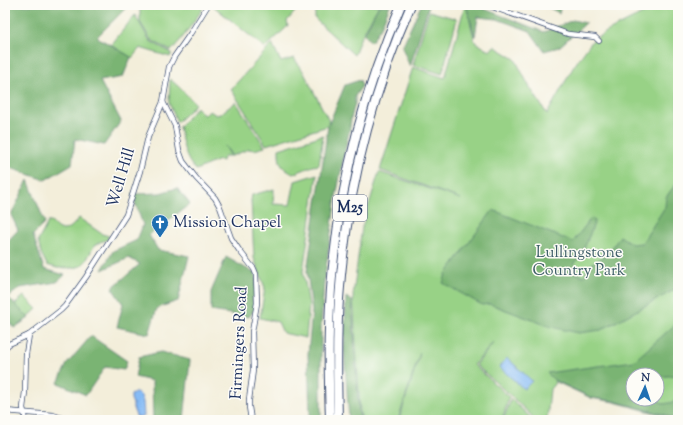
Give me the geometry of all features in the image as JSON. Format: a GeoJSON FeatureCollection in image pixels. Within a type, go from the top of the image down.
{"type":"FeatureCollection","features":[{"type":"Feature","properties":{"kind":"highway","name":"M25"},"geometry":{"type":"LineString","coordinates":[[330,420],[328,358],[330,310],[334,254],[341,206],[351,158],[370,89],[401,5]]}},
{"type":"Feature","properties":{"kind":"highway","name":"M25"},"geometry":{"type":"LineString","coordinates":[[338,420],[337,346],[339,298],[351,202],[361,153],[374,106],[389,59],[411,5]]}},
{"type":"Feature","properties":{"kind":"street","name":"Well Hill"},"geometry":{"type":"LineString","coordinates":[[5,348],[29,335],[65,306],[86,277],[126,215],[140,171],[148,136],[163,102],[169,67],[208,5]]}},
{"type":"Feature","properties":{"kind":"street"},"geometry":{"type":"LineString","coordinates":[[487,5],[568,34],[594,37],[599,41]]}},
{"type":"Feature","properties":{"kind":"street","name":"Firmingers Road"},"geometry":{"type":"LineString","coordinates":[[163,102],[174,126],[183,161],[196,178],[215,198],[220,207],[231,238],[250,263],[256,274],[257,303],[252,332],[253,370],[249,400],[251,420]]}},
{"type":"Feature","properties":{"kind":"street"},"geometry":{"type":"LineString","coordinates":[[26,420],[23,408],[26,354],[29,335]]}},
{"type":"Feature","properties":{"kind":"street"},"geometry":{"type":"LineString","coordinates":[[5,411],[53,415],[68,420]]}},
{"type":"Feature","properties":{"kind":"green space"},"geometry":{"type":"Polygon","coordinates":[[[5,5],[129,5],[97,37],[131,57],[123,77],[100,81],[121,121],[104,145],[75,139],[72,164],[45,180],[5,166],[5,5]]]}},
{"type":"Feature","properties":{"kind":"green space"},"geometry":{"type":"Polygon","coordinates":[[[140,5],[203,6],[202,10],[183,37],[171,51],[151,40],[140,22],[140,5]]]}},
{"type":"Feature","properties":{"kind":"green space"},"geometry":{"type":"Polygon","coordinates":[[[212,5],[300,6],[287,21],[288,26],[265,48],[212,5]]]}},
{"type":"Feature","properties":{"kind":"green space"},"geometry":{"type":"Polygon","coordinates":[[[321,5],[379,5],[360,39],[354,55],[315,19],[315,12],[321,5]]]}},
{"type":"Feature","properties":{"kind":"green space"},"geometry":{"type":"Polygon","coordinates":[[[379,5],[390,5],[381,27],[371,42],[364,34],[379,5]]]}},
{"type":"Feature","properties":{"kind":"green space"},"geometry":{"type":"Polygon","coordinates":[[[421,5],[429,5],[410,67],[402,47],[421,5]]]}},
{"type":"Feature","properties":{"kind":"green space","name":"Lullingstone Country Park"},"geometry":{"type":"Polygon","coordinates":[[[466,5],[475,42],[490,51],[494,46],[515,59],[529,86],[547,114],[574,66],[593,40],[660,5],[678,5],[678,419],[673,419],[633,407],[665,407],[665,367],[625,367],[625,405],[591,398],[554,381],[555,383],[550,389],[547,420],[536,420],[476,365],[493,343],[474,365],[509,397],[502,420],[399,420],[420,353],[398,420],[362,420],[360,413],[353,295],[362,227],[379,172],[461,199],[380,170],[413,67],[445,78],[466,5]]]}},
{"type":"Feature","properties":{"kind":"green space"},"geometry":{"type":"Polygon","coordinates":[[[466,5],[482,5],[482,8],[544,32],[573,20],[586,23],[559,47],[544,51],[530,31],[497,19],[478,17],[475,37],[466,5]]]}},
{"type":"Feature","properties":{"kind":"green space"},"geometry":{"type":"Polygon","coordinates":[[[544,5],[561,5],[559,13],[544,5]]]}},
{"type":"Feature","properties":{"kind":"green space"},"geometry":{"type":"Polygon","coordinates":[[[429,11],[457,19],[442,74],[413,65],[429,11]]]}},
{"type":"Feature","properties":{"kind":"green space"},"geometry":{"type":"Polygon","coordinates":[[[135,15],[150,41],[172,53],[170,57],[140,48],[132,58],[111,45],[135,15]]]}},
{"type":"Feature","properties":{"kind":"green space"},"geometry":{"type":"Polygon","coordinates":[[[272,44],[281,62],[294,58],[303,71],[329,121],[328,126],[266,145],[231,89],[272,44]]]}},
{"type":"Feature","properties":{"kind":"green space"},"geometry":{"type":"Polygon","coordinates":[[[170,79],[195,103],[193,107],[177,122],[169,103],[170,79]]]}},
{"type":"Feature","properties":{"kind":"green space"},"geometry":{"type":"Polygon","coordinates":[[[360,80],[362,86],[355,96],[355,103],[336,197],[324,282],[321,327],[321,420],[310,420],[308,354],[312,311],[307,271],[328,126],[345,85],[360,80]]]}},
{"type":"Feature","properties":{"kind":"green space"},"geometry":{"type":"Polygon","coordinates":[[[236,102],[265,147],[254,150],[249,149],[232,156],[225,146],[231,156],[225,156],[222,161],[219,160],[196,170],[186,156],[179,127],[197,107],[204,115],[210,111],[216,115],[220,114],[236,102]]]}},
{"type":"Feature","properties":{"kind":"green space"},"geometry":{"type":"Polygon","coordinates":[[[323,135],[319,165],[293,174],[283,167],[279,158],[279,149],[323,135]]]}},
{"type":"Feature","properties":{"kind":"green space"},"geometry":{"type":"Polygon","coordinates":[[[317,174],[303,271],[309,305],[306,338],[283,333],[278,322],[260,318],[265,288],[254,258],[251,200],[252,195],[274,189],[273,204],[290,205],[295,181],[317,174]]]}},
{"type":"Feature","properties":{"kind":"green space"},"geometry":{"type":"Polygon","coordinates":[[[28,180],[45,223],[33,235],[44,269],[65,275],[57,282],[20,288],[8,297],[29,318],[14,328],[5,317],[5,244],[18,230],[11,215],[28,180]]]}},
{"type":"Feature","properties":{"kind":"green space"},"geometry":{"type":"Polygon","coordinates":[[[675,185],[678,185],[678,288],[601,330],[579,333],[551,327],[490,304],[482,305],[443,283],[446,274],[493,210],[573,242],[591,218],[595,221],[582,254],[574,263],[572,272],[584,276],[590,265],[608,254],[620,236],[632,244],[642,243],[665,207],[666,197],[675,185]]]}},
{"type":"Feature","properties":{"kind":"green space"},"geometry":{"type":"Polygon","coordinates":[[[177,188],[190,204],[149,235],[158,250],[189,256],[178,301],[157,308],[149,334],[117,327],[123,304],[112,288],[140,264],[129,258],[102,270],[113,251],[137,240],[143,225],[132,194],[160,193],[177,188]]]}},
{"type":"Feature","properties":{"kind":"green space"},"geometry":{"type":"Polygon","coordinates":[[[79,218],[102,234],[109,236],[107,240],[94,246],[86,261],[81,266],[74,268],[57,268],[47,265],[41,253],[38,241],[48,222],[51,222],[59,229],[65,230],[79,218]]]}},
{"type":"Feature","properties":{"kind":"green space"},"geometry":{"type":"Polygon","coordinates":[[[226,257],[256,274],[256,308],[249,317],[211,311],[211,292],[226,257]]]}},
{"type":"Feature","properties":{"kind":"green space"},"geometry":{"type":"Polygon","coordinates":[[[24,296],[37,309],[27,318],[14,305],[24,296]]]}},
{"type":"Feature","properties":{"kind":"green space"},"geometry":{"type":"Polygon","coordinates":[[[346,297],[352,301],[359,413],[361,420],[349,420],[344,349],[346,297]]]}},
{"type":"Feature","properties":{"kind":"green space"},"geometry":{"type":"Polygon","coordinates":[[[678,322],[678,375],[665,376],[665,367],[625,367],[625,404],[592,398],[554,380],[547,373],[634,361],[678,322]]]}},
{"type":"Feature","properties":{"kind":"green space"},"geometry":{"type":"Polygon","coordinates":[[[91,336],[127,361],[124,370],[105,367],[86,395],[58,383],[67,364],[91,336]]]}},
{"type":"Feature","properties":{"kind":"green space"},"geometry":{"type":"Polygon","coordinates":[[[161,352],[190,360],[184,420],[153,420],[152,381],[135,377],[139,357],[161,352]]]}},
{"type":"Feature","properties":{"kind":"green space"},"geometry":{"type":"Polygon","coordinates":[[[511,399],[533,420],[503,420],[511,399]]]}},
{"type":"Feature","properties":{"kind":"green space"},"geometry":{"type":"Polygon","coordinates":[[[678,401],[678,418],[673,419],[666,415],[636,407],[665,407],[665,404],[678,401]]]}},
{"type":"Feature","properties":{"kind":"water"},"geometry":{"type":"Polygon","coordinates":[[[507,358],[532,381],[524,389],[499,367],[507,358]]]}},
{"type":"Feature","properties":{"kind":"water"},"geometry":{"type":"Polygon","coordinates":[[[136,392],[141,396],[143,402],[144,416],[141,417],[136,416],[131,399],[131,395],[136,392]]]}},
{"type":"Feature","properties":{"kind":"place","name":"Mission Chapel"},"geometry":{"type":"Point","coordinates":[160,238]}}]}
